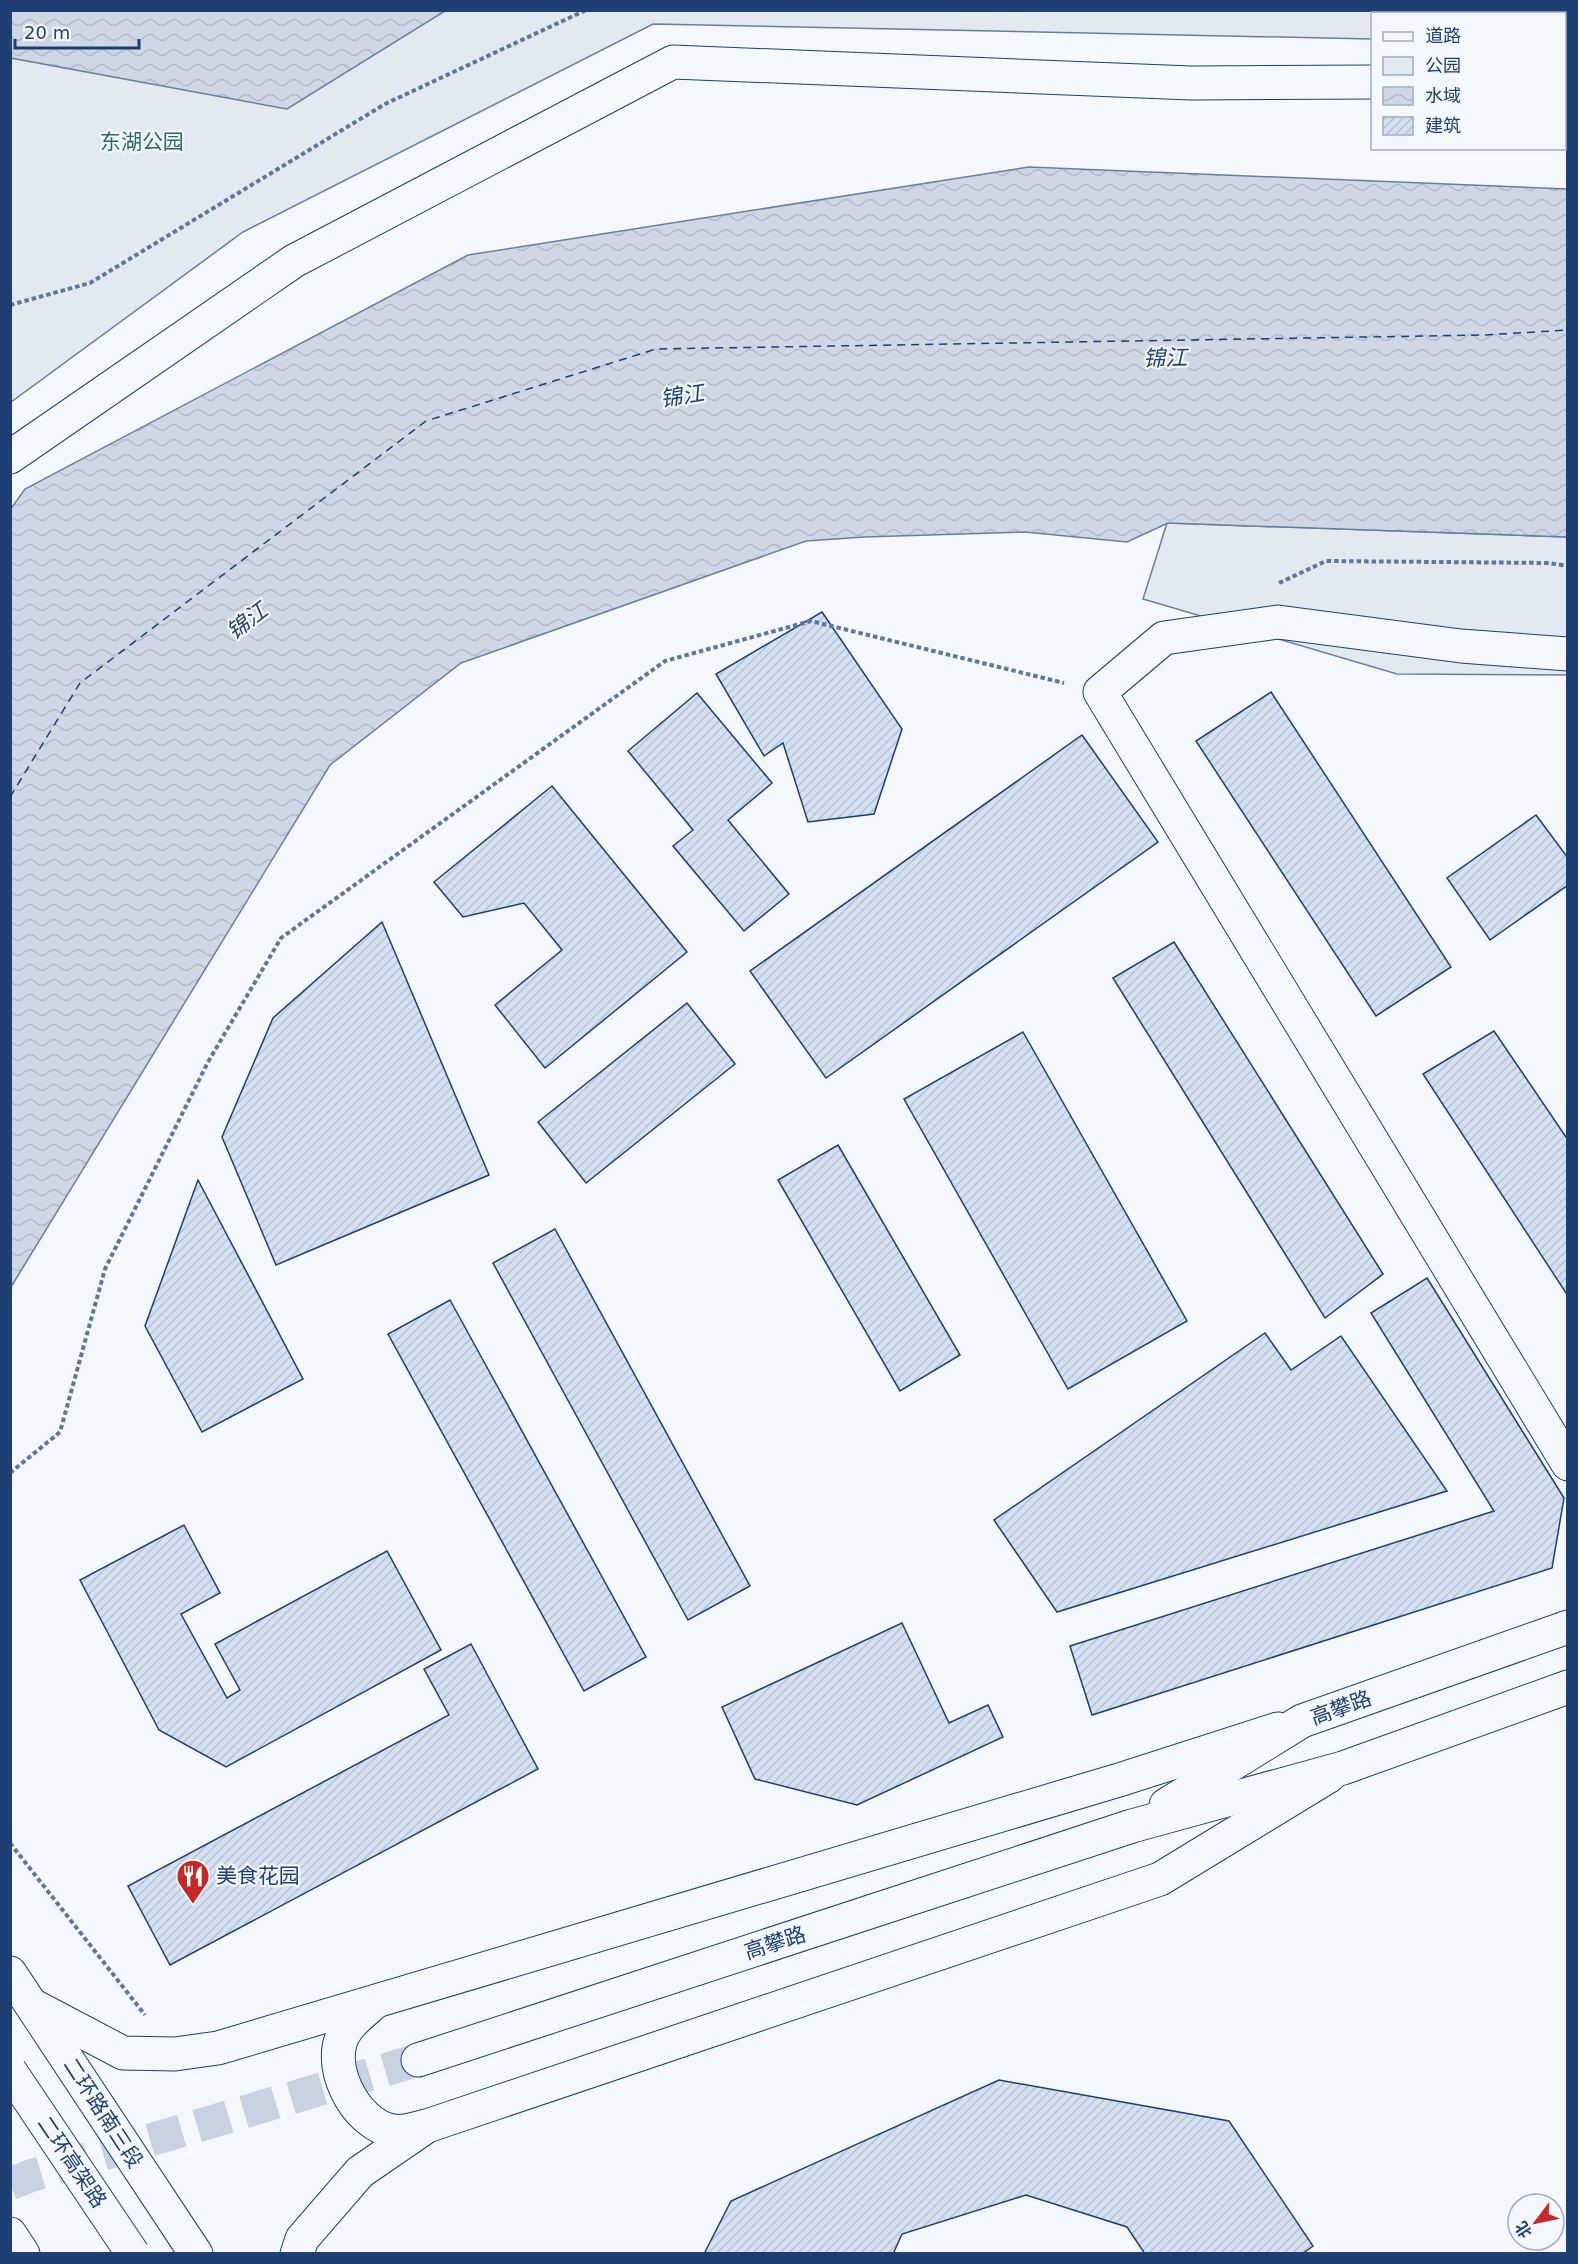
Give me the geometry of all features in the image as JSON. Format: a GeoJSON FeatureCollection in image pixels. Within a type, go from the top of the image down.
{"type":"FeatureCollection","features":[{"type":"Feature","properties":{"kind":"main road"},"geometry":{"type":"LineString","coordinates":[[10,457],[294,261],[673,62],[1191,83],[1371,82]]}},
{"type":"Feature","properties":{"kind":"main road"},"geometry":{"type":"LineString","coordinates":[[1568,654],[1461,646],[1278,622],[1164,638],[1100,692],[1568,1464]]}},
{"type":"Feature","properties":{"kind":"main road","name":"高攀路"},"geometry":{"type":"LineString","coordinates":[[1132,1826],[1302,1721],[1568,1627]]}},
{"type":"Feature","properties":{"kind":"main road","name":"高攀路"},"geometry":{"type":"LineString","coordinates":[[418,2060],[1132,1826],[1343,1768],[1568,1687]]}},
{"type":"Feature","properties":{"kind":"main road"},"geometry":{"type":"LineString","coordinates":[[32,2005],[123,2053],[175,2054],[218,2048],[1108,1784],[1302,1721]]}},
{"type":"Feature","properties":{"kind":"main road"},"geometry":{"type":"LineString","coordinates":[[378,2000],[346,2030],[337,2055],[344,2084],[355,2107],[375,2124],[395,2132],[427,2126],[1160,1879],[1343,1768]]}},
{"type":"Feature","properties":{"kind":"main road","name":"二环路南三段"},"geometry":{"type":"LineString","coordinates":[[10,1973],[196,2253]]}},
{"type":"Feature","properties":{"kind":"main road","name":"二环高架路"},"geometry":{"type":"LineString","coordinates":[[10,2071],[133,2253]]}},
{"type":"Feature","properties":{"kind":"main road"},"geometry":{"type":"LineString","coordinates":[[297,2253],[302,2239],[360,2172],[427,2126]]}},
{"type":"Feature","properties":{"kind":"main road"},"geometry":{"type":"LineString","coordinates":[[10,2234],[23,2253]]}},
{"type":"Feature","properties":{"kind":"path"},"geometry":{"type":"LineString","coordinates":[[10,305],[90,283],[385,104],[586,10]]}},
{"type":"Feature","properties":{"kind":"path"},"geometry":{"type":"LineString","coordinates":[[1272,587],[1326,561],[1568,566]]}},
{"type":"Feature","properties":{"kind":"path"},"geometry":{"type":"LineString","coordinates":[[10,1473],[60,1432],[105,1269],[208,1062],[281,938],[665,661],[811,621],[1100,692]]}},
{"type":"Feature","properties":{"kind":"path"},"geometry":{"type":"LineString","coordinates":[[10,1844],[175,2054]]}},
{"type":"Feature","properties":{"kind":"green space","name":"东湖公园"},"geometry":{"type":"Polygon","coordinates":[[[11,11],[1567,11],[1567,44],[1566,12],[1371,12],[1371,39],[653,24],[243,232],[11,402],[11,11]]]}},
{"type":"Feature","properties":{"kind":"green space"},"geometry":{"type":"Polygon","coordinates":[[[1167,523],[1567,537],[1567,675],[1397,674],[1143,599],[1167,523]]]}},
{"type":"Feature","properties":{"kind":"water"},"geometry":{"type":"Polygon","coordinates":[[[10,11],[445,11],[287,109],[11,58],[10,11]]]}},
{"type":"Feature","properties":{"kind":"water","name":"锦江"},"geometry":{"type":"Polygon","coordinates":[[[1029,167],[1567,189],[1567,537],[1168,523],[1127,542],[1025,532],[806,541],[461,663],[330,765],[11,1287],[10,510],[25,489],[468,255],[1029,167]]]}},
{"type":"Feature","properties":{"kind":"building"},"geometry":{"type":"Polygon","coordinates":[[[822,612],[902,729],[874,814],[808,822],[783,743],[764,756],[716,674],[822,612]]]}},
{"type":"Feature","properties":{"kind":"building"},"geometry":{"type":"Polygon","coordinates":[[[1271,692],[1451,967],[1376,1016],[1196,741],[1271,692]]]}},
{"type":"Feature","properties":{"kind":"building"},"geometry":{"type":"Polygon","coordinates":[[[697,693],[772,783],[728,820],[789,894],[744,931],[673,846],[693,830],[628,751],[697,693]]]}},
{"type":"Feature","properties":{"kind":"building"},"geometry":{"type":"Polygon","coordinates":[[[1082,735],[1158,842],[826,1078],[750,971],[1082,735]]]}},
{"type":"Feature","properties":{"kind":"building"},"geometry":{"type":"Polygon","coordinates":[[[552,786],[687,952],[545,1068],[495,1005],[562,950],[524,903],[463,917],[434,882],[552,786]]]}},
{"type":"Feature","properties":{"kind":"building"},"geometry":{"type":"Polygon","coordinates":[[[1536,815],[1568,858],[1568,885],[1490,940],[1447,878],[1536,815]]]}},
{"type":"Feature","properties":{"kind":"building"},"geometry":{"type":"Polygon","coordinates":[[[382,922],[489,1175],[276,1265],[222,1137],[273,1018],[382,922]]]}},
{"type":"Feature","properties":{"kind":"building"},"geometry":{"type":"Polygon","coordinates":[[[1174,942],[1383,1274],[1325,1318],[1113,978],[1174,942]]]}},
{"type":"Feature","properties":{"kind":"building"},"geometry":{"type":"Polygon","coordinates":[[[687,1003],[735,1064],[586,1183],[538,1122],[687,1003]]]}},
{"type":"Feature","properties":{"kind":"building"},"geometry":{"type":"Polygon","coordinates":[[[1494,1031],[1568,1140],[1568,1296],[1423,1074],[1494,1031]]]}},
{"type":"Feature","properties":{"kind":"building"},"geometry":{"type":"Polygon","coordinates":[[[1023,1032],[1187,1321],[1068,1389],[904,1099],[1023,1032]]]}},
{"type":"Feature","properties":{"kind":"building"},"geometry":{"type":"Polygon","coordinates":[[[838,1145],[960,1355],[900,1391],[778,1180],[838,1145]]]}},
{"type":"Feature","properties":{"kind":"building"},"geometry":{"type":"Polygon","coordinates":[[[198,1180],[303,1379],[202,1432],[145,1326],[198,1180]]]}},
{"type":"Feature","properties":{"kind":"building"},"geometry":{"type":"Polygon","coordinates":[[[555,1229],[750,1586],[688,1620],[493,1263],[555,1229]]]}},
{"type":"Feature","properties":{"kind":"building"},"geometry":{"type":"Polygon","coordinates":[[[1427,1278],[1564,1498],[1552,1568],[1092,1715],[1070,1646],[1494,1511],[1371,1313],[1427,1278]]]}},
{"type":"Feature","properties":{"kind":"building"},"geometry":{"type":"Polygon","coordinates":[[[450,1300],[646,1657],[584,1691],[388,1334],[450,1300]]]}},
{"type":"Feature","properties":{"kind":"building"},"geometry":{"type":"Polygon","coordinates":[[[1265,1333],[1291,1370],[1341,1336],[1447,1491],[1057,1612],[994,1520],[1265,1333]]]}},
{"type":"Feature","properties":{"kind":"building"},"geometry":{"type":"Polygon","coordinates":[[[184,1525],[220,1593],[181,1614],[227,1698],[240,1690],[215,1644],[387,1551],[441,1650],[226,1767],[159,1730],[80,1580],[184,1525]]]}},
{"type":"Feature","properties":{"kind":"building"},"geometry":{"type":"Polygon","coordinates":[[[902,1623],[949,1723],[988,1705],[1003,1737],[857,1805],[755,1779],[722,1707],[902,1623]]]}},
{"type":"Feature","properties":{"kind":"building"},"geometry":{"type":"Polygon","coordinates":[[[471,1644],[538,1769],[170,1965],[128,1886],[449,1715],[424,1669],[471,1644]]]}},
{"type":"Feature","properties":{"kind":"building"},"geometry":{"type":"Polygon","coordinates":[[[999,2080],[1229,2121],[1313,2246],[1302,2254],[1145,2254],[1127,2227],[1026,2195],[902,2234],[893,2254],[704,2254],[731,2201],[999,2080]]]}},
{"type":"Feature","properties":{"kind":"ferry route"},"geometry":{"type":"LineString","coordinates":[[10,797],[80,683],[426,421],[656,349],[1484,335],[1568,330]]}},
{"type":"Feature","properties":{"kind":"tunnel"},"geometry":{"type":"LineString","coordinates":[[10,2184],[30,2176],[418,2060]]}},
{"type":"Feature","properties":{"kind":"place","name":"美食花园"},"geometry":{"type":"Point","coordinates":[193,1905]}}]}
